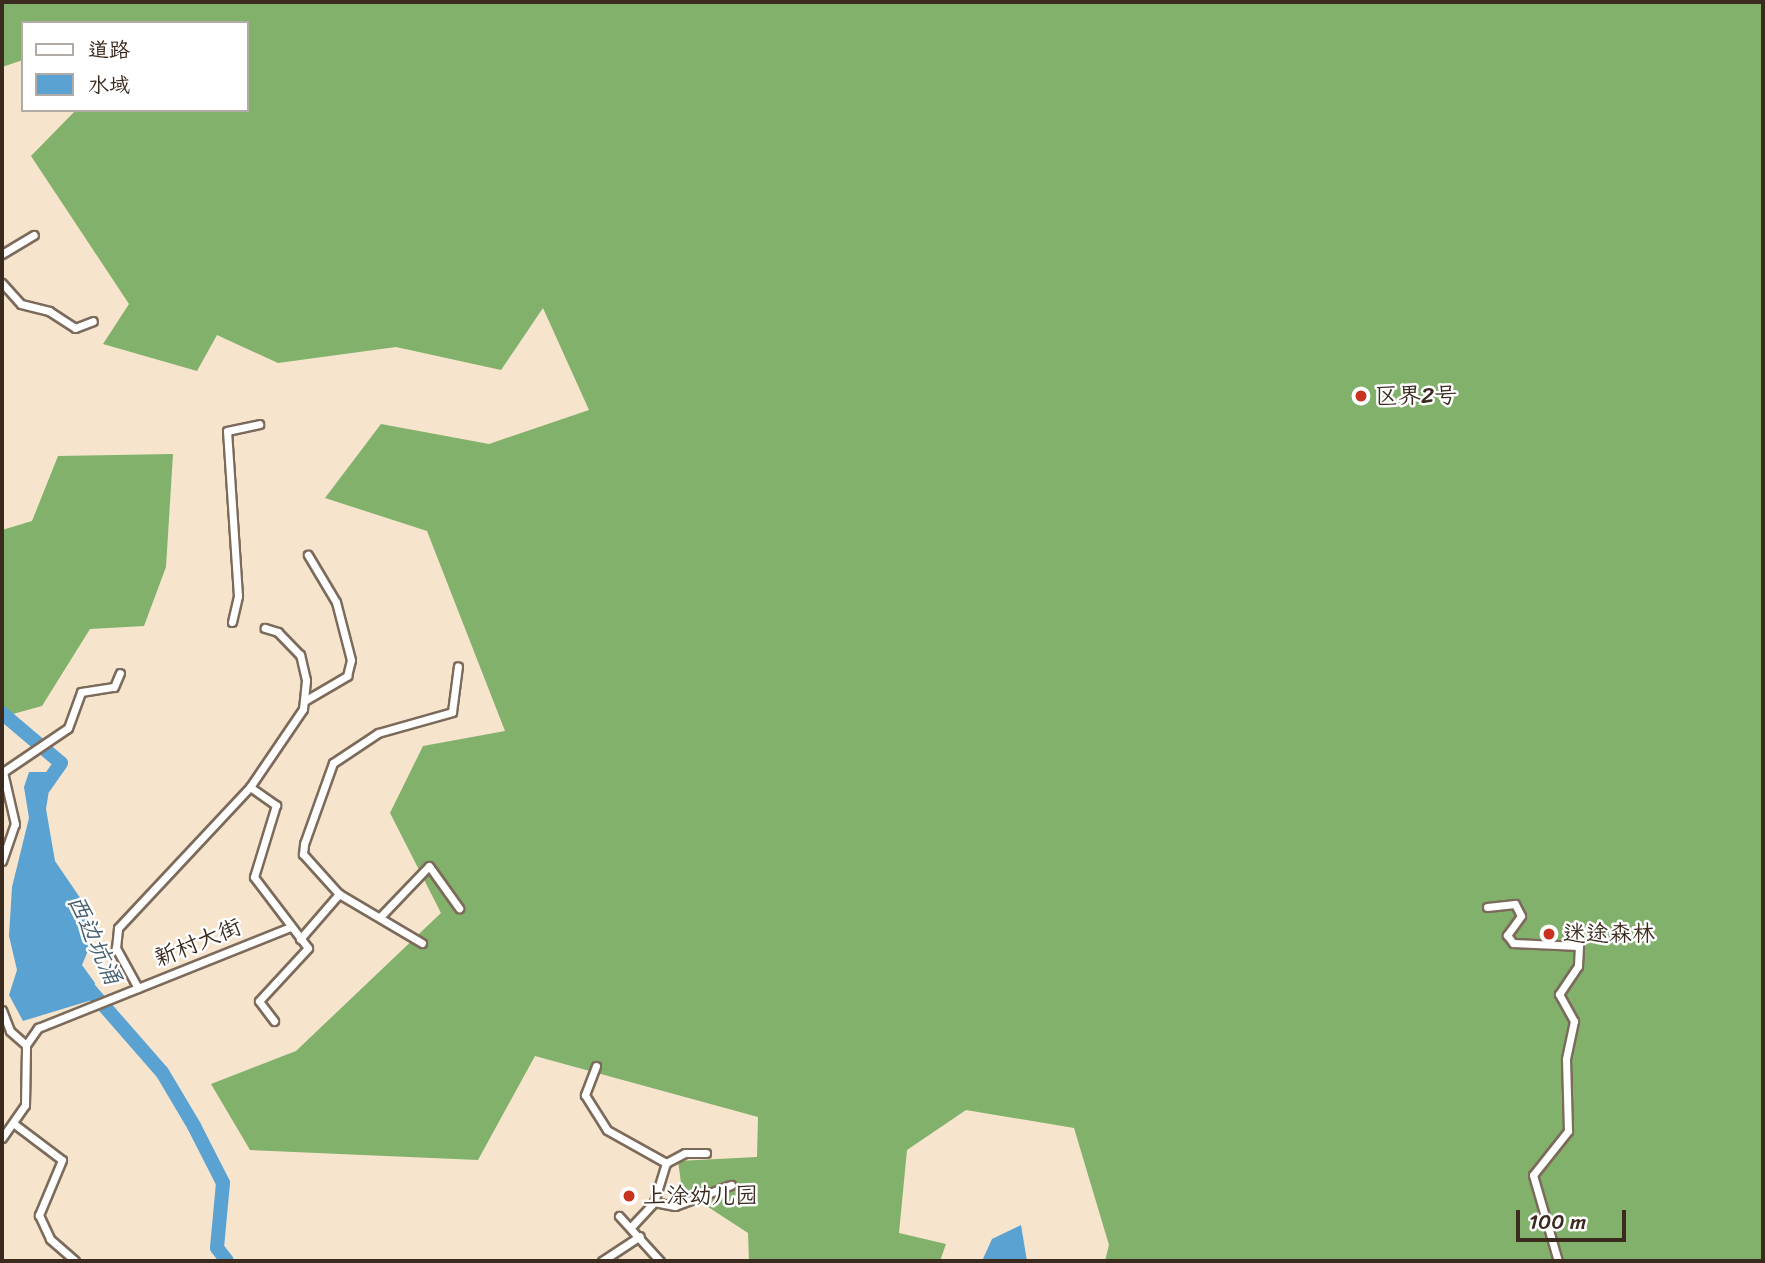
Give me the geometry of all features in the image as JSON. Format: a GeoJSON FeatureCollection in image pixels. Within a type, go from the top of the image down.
{"type":"FeatureCollection","features":[{"type":"Feature","properties":{"kind":"street"},"geometry":{"type":"LineString","coordinates":[[2,254],[34,235]]}},
{"type":"Feature","properties":{"kind":"street"},"geometry":{"type":"LineString","coordinates":[[2,283],[21,304],[49,311],[75,328],[93,321]]}},
{"type":"Feature","properties":{"kind":"street"},"geometry":{"type":"LineString","coordinates":[[232,622],[238,596],[227,431],[259,424]]}},
{"type":"Feature","properties":{"kind":"street"},"geometry":{"type":"LineString","coordinates":[[138,988],[116,948],[118,928],[250,787],[306,700],[347,676],[351,660],[336,602],[308,555]]}},
{"type":"Feature","properties":{"kind":"street"},"geometry":{"type":"LineString","coordinates":[[265,628],[278,632],[300,655],[306,700]]}},
{"type":"Feature","properties":{"kind":"street"},"geometry":{"type":"LineString","coordinates":[[422,943],[381,916],[339,894],[303,854],[325,775],[378,733],[452,712],[458,666]]}},
{"type":"Feature","properties":{"kind":"street"},"geometry":{"type":"LineString","coordinates":[[2,861],[15,824],[3,772],[68,728],[81,692],[114,687],[120,673]]}},
{"type":"Feature","properties":{"kind":"street"},"geometry":{"type":"LineString","coordinates":[[250,787],[276,806],[254,877],[307,948],[303,957],[259,1001],[274,1021]]}},
{"type":"Feature","properties":{"kind":"street"},"geometry":{"type":"LineString","coordinates":[[381,916],[429,866],[459,908]]}},
{"type":"Feature","properties":{"kind":"street"},"geometry":{"type":"LineString","coordinates":[[300,939],[339,894]]}},
{"type":"Feature","properties":{"kind":"street"},"geometry":{"type":"LineString","coordinates":[[1487,907],[1515,904],[1521,916],[1507,935],[1513,943],[1579,946],[1578,966],[1559,994],[1574,1021],[1566,1059],[1568,1131],[1532,1182],[1558,1261]]}},
{"type":"Feature","properties":{"kind":"street","name":"新村大街"},"geometry":{"type":"LineString","coordinates":[[26,1045],[38,1028],[290,928]]}},
{"type":"Feature","properties":{"kind":"street"},"geometry":{"type":"LineString","coordinates":[[2,1010],[10,1031],[26,1045],[28,1090],[13,1123],[2,1138]]}},
{"type":"Feature","properties":{"kind":"street"},"geometry":{"type":"LineString","coordinates":[[596,1066],[585,1095],[607,1130],[666,1163]]}},
{"type":"Feature","properties":{"kind":"street"},"geometry":{"type":"LineString","coordinates":[[13,1123],[62,1160],[39,1215],[50,1239],[75,1261]]}},
{"type":"Feature","properties":{"kind":"street"},"geometry":{"type":"LineString","coordinates":[[632,1226],[654,1202],[666,1163],[685,1153],[706,1153]]}},
{"type":"Feature","properties":{"kind":"street"},"geometry":{"type":"LineString","coordinates":[[654,1202],[675,1206],[731,1185]]}},
{"type":"Feature","properties":{"kind":"street"},"geometry":{"type":"LineString","coordinates":[[619,1216],[632,1226],[660,1261]]}},
{"type":"Feature","properties":{"kind":"street"},"geometry":{"type":"LineString","coordinates":[[602,1261],[640,1236]]}},
{"type":"Feature","properties":{"kind":"green space"},"geometry":{"type":"Polygon","coordinates":[[[2,2],[1763,2],[1763,1261],[1105,1261],[1109,1245],[1074,1128],[966,1110],[907,1150],[899,1233],[946,1244],[940,1261],[749,1261],[748,1233],[682,1190],[678,1161],[757,1157],[758,1117],[535,1056],[478,1160],[250,1150],[211,1084],[296,1051],[441,913],[390,813],[423,746],[505,731],[427,531],[325,498],[381,424],[489,444],[589,410],[543,308],[501,370],[396,347],[278,363],[217,335],[197,371],[103,344],[129,304],[31,156],[74,112],[248,112],[248,21],[21,21],[21,61],[2,67],[2,2]]]}},
{"type":"Feature","properties":{"kind":"green space"},"geometry":{"type":"Polygon","coordinates":[[[173,454],[166,567],[144,626],[90,629],[42,706],[2,717],[2,530],[32,521],[58,456],[173,454]]]}},
{"type":"Feature","properties":{"kind":"water"},"geometry":{"type":"Polygon","coordinates":[[[29,772],[52,772],[46,809],[55,861],[87,908],[90,946],[82,965],[95,983],[92,1000],[23,1021],[9,995],[17,970],[9,936],[12,887],[29,818],[24,787],[29,772]]]}},
{"type":"Feature","properties":{"kind":"water"},"geometry":{"type":"Polygon","coordinates":[[[1021,1225],[1027,1261],[982,1261],[992,1239],[1021,1225]]]}},
{"type":"Feature","properties":{"kind":"waterway","name":"西边坑涌"},"geometry":{"type":"LineString","coordinates":[[2,713],[61,763],[44,787]]}},
{"type":"Feature","properties":{"kind":"waterway","name":"西边坑涌"},"geometry":{"type":"LineString","coordinates":[[84,983],[162,1072],[194,1126],[223,1183],[217,1248],[227,1261]]}},
{"type":"Feature","properties":{"kind":"place","name":"区界2号"},"geometry":{"type":"Point","coordinates":[1361,396]}},
{"type":"Feature","properties":{"kind":"place","name":"迷途森林"},"geometry":{"type":"Point","coordinates":[1549,934]}},
{"type":"Feature","properties":{"kind":"place","name":"上涂幼儿园"},"geometry":{"type":"Point","coordinates":[629,1196]}}]}
